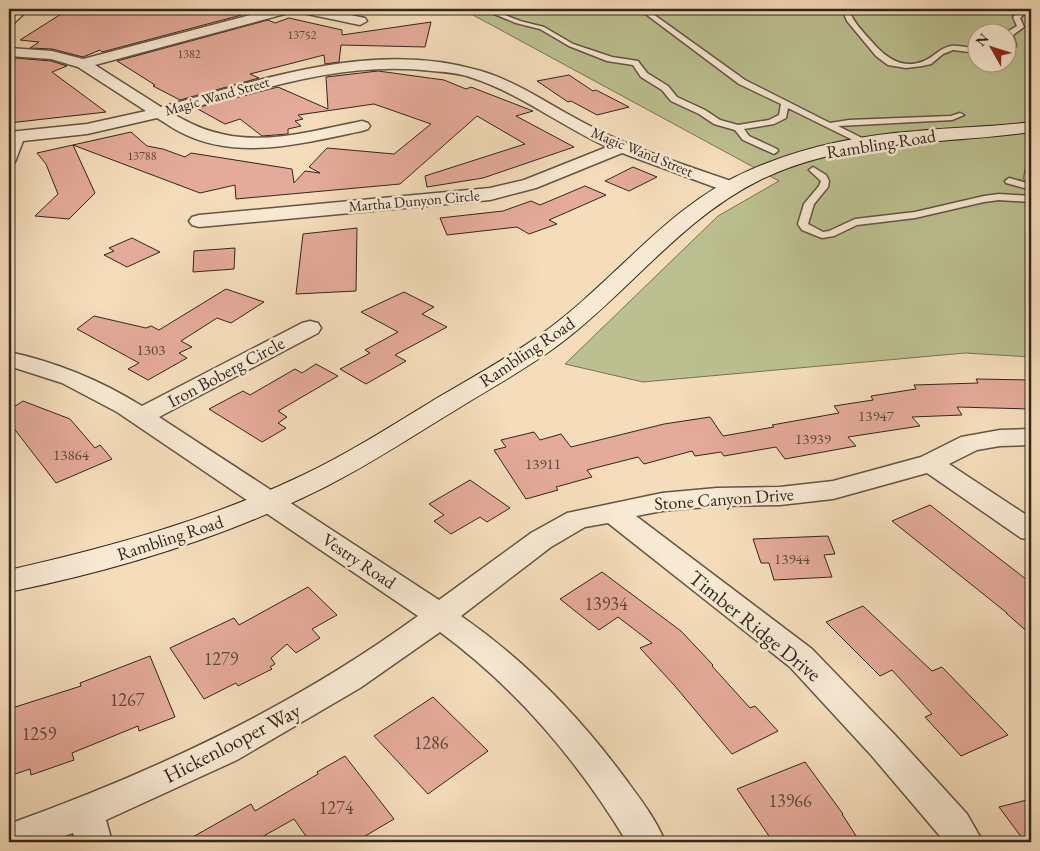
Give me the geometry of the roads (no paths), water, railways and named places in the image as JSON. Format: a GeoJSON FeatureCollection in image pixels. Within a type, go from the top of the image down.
{"type":"FeatureCollection","features":[{"type":"Feature","properties":{"kind":"street"},"geometry":{"type":"LineString","coordinates":[[9,20],[22,9]]}},
{"type":"Feature","properties":{"kind":"street"},"geometry":{"type":"LineString","coordinates":[[83,64],[287,9]]}},
{"type":"Feature","properties":{"kind":"street"},"geometry":{"type":"LineString","coordinates":[[303,9],[360,21]]}},
{"type":"Feature","properties":{"kind":"street"},"geometry":{"type":"LineString","coordinates":[[9,52],[52,55],[83,64],[194,132],[214,139],[269,143],[299,140],[362,126]]}},
{"type":"Feature","properties":{"kind":"street","name":"Magic Wand Street"},"geometry":{"type":"LineString","coordinates":[[12,136],[94,127],[160,112],[311,71],[372,64],[426,65],[471,72],[502,83],[588,132],[622,147],[731,187]]}},
{"type":"Feature","properties":{"kind":"street","name":"Rambling Road"},"geometry":{"type":"LineString","coordinates":[[9,581],[119,555],[176,538],[296,490],[362,455],[547,342],[591,308],[686,217],[731,187],[758,174],[791,162],[865,143],[913,136],[1031,127]]}},
{"type":"Feature","properties":{"kind":"street"},"geometry":{"type":"LineString","coordinates":[[9,158],[12,136]]}},
{"type":"Feature","properties":{"kind":"street","name":"Martha Dunyon Circle"},"geometry":{"type":"LineString","coordinates":[[199,221],[490,194],[530,184],[622,147]]}},
{"type":"Feature","properties":{"kind":"street","name":"Iron Boberg Circle"},"geometry":{"type":"LineString","coordinates":[[141,416],[310,328]]}},
{"type":"Feature","properties":{"kind":"street","name":"Vestry Road"},"geometry":{"type":"LineString","coordinates":[[9,359],[72,377],[94,387],[270,501],[438,615],[478,645],[518,678],[554,715],[589,756],[647,842]]}},
{"type":"Feature","properties":{"kind":"street","name":"Stone Canyon Drive"},"geometry":{"type":"LineString","coordinates":[[438,615],[540,540],[577,520],[662,502],[717,497],[780,496],[833,490],[930,463],[970,443],[1000,438],[1031,437]]}},
{"type":"Feature","properties":{"kind":"street"},"geometry":{"type":"LineString","coordinates":[[930,463],[1031,532]]}},
{"type":"Feature","properties":{"kind":"street","name":"Timber Ridge Drive"},"geometry":{"type":"LineString","coordinates":[[612,512],[801,658],[883,745],[954,825],[965,842]]}},
{"type":"Feature","properties":{"kind":"street","name":"Hickenlooper Way"},"geometry":{"type":"LineString","coordinates":[[9,840],[90,827],[290,714],[395,648],[438,615]]}},
{"type":"Feature","properties":{"kind":"lane"},"geometry":{"type":"LineString","coordinates":[[485,9],[518,22],[542,28],[571,45],[610,59],[635,63],[644,75],[664,88],[674,99],[702,112],[717,122],[738,128],[766,124],[779,119],[784,113],[784,104]]}},
{"type":"Feature","properties":{"kind":"lane"},"geometry":{"type":"LineString","coordinates":[[642,9],[742,82],[865,143]]}},
{"type":"Feature","properties":{"kind":"lane"},"geometry":{"type":"LineString","coordinates":[[844,9],[849,20],[879,54],[891,63],[906,66],[922,64],[928,62],[940,52],[953,48],[968,50]]}},
{"type":"Feature","properties":{"kind":"lane"},"geometry":{"type":"LineString","coordinates":[[1018,29],[1021,27],[1016,17],[1026,9]]}},
{"type":"Feature","properties":{"kind":"lane"},"geometry":{"type":"LineString","coordinates":[[831,125],[849,122],[952,118],[960,115]]}},
{"type":"Feature","properties":{"kind":"lane"},"geometry":{"type":"LineString","coordinates":[[738,128],[746,138],[774,151]]}},
{"type":"Feature","properties":{"kind":"lane"},"geometry":{"type":"LineString","coordinates":[[813,170],[823,177],[825,182],[824,188],[809,204],[803,224],[805,228],[822,235],[831,234],[854,222],[909,216],[984,199],[999,197],[1031,199]]}},
{"type":"Feature","properties":{"kind":"lane"},"geometry":{"type":"LineString","coordinates":[[1009,181],[1031,187]]}}]}
